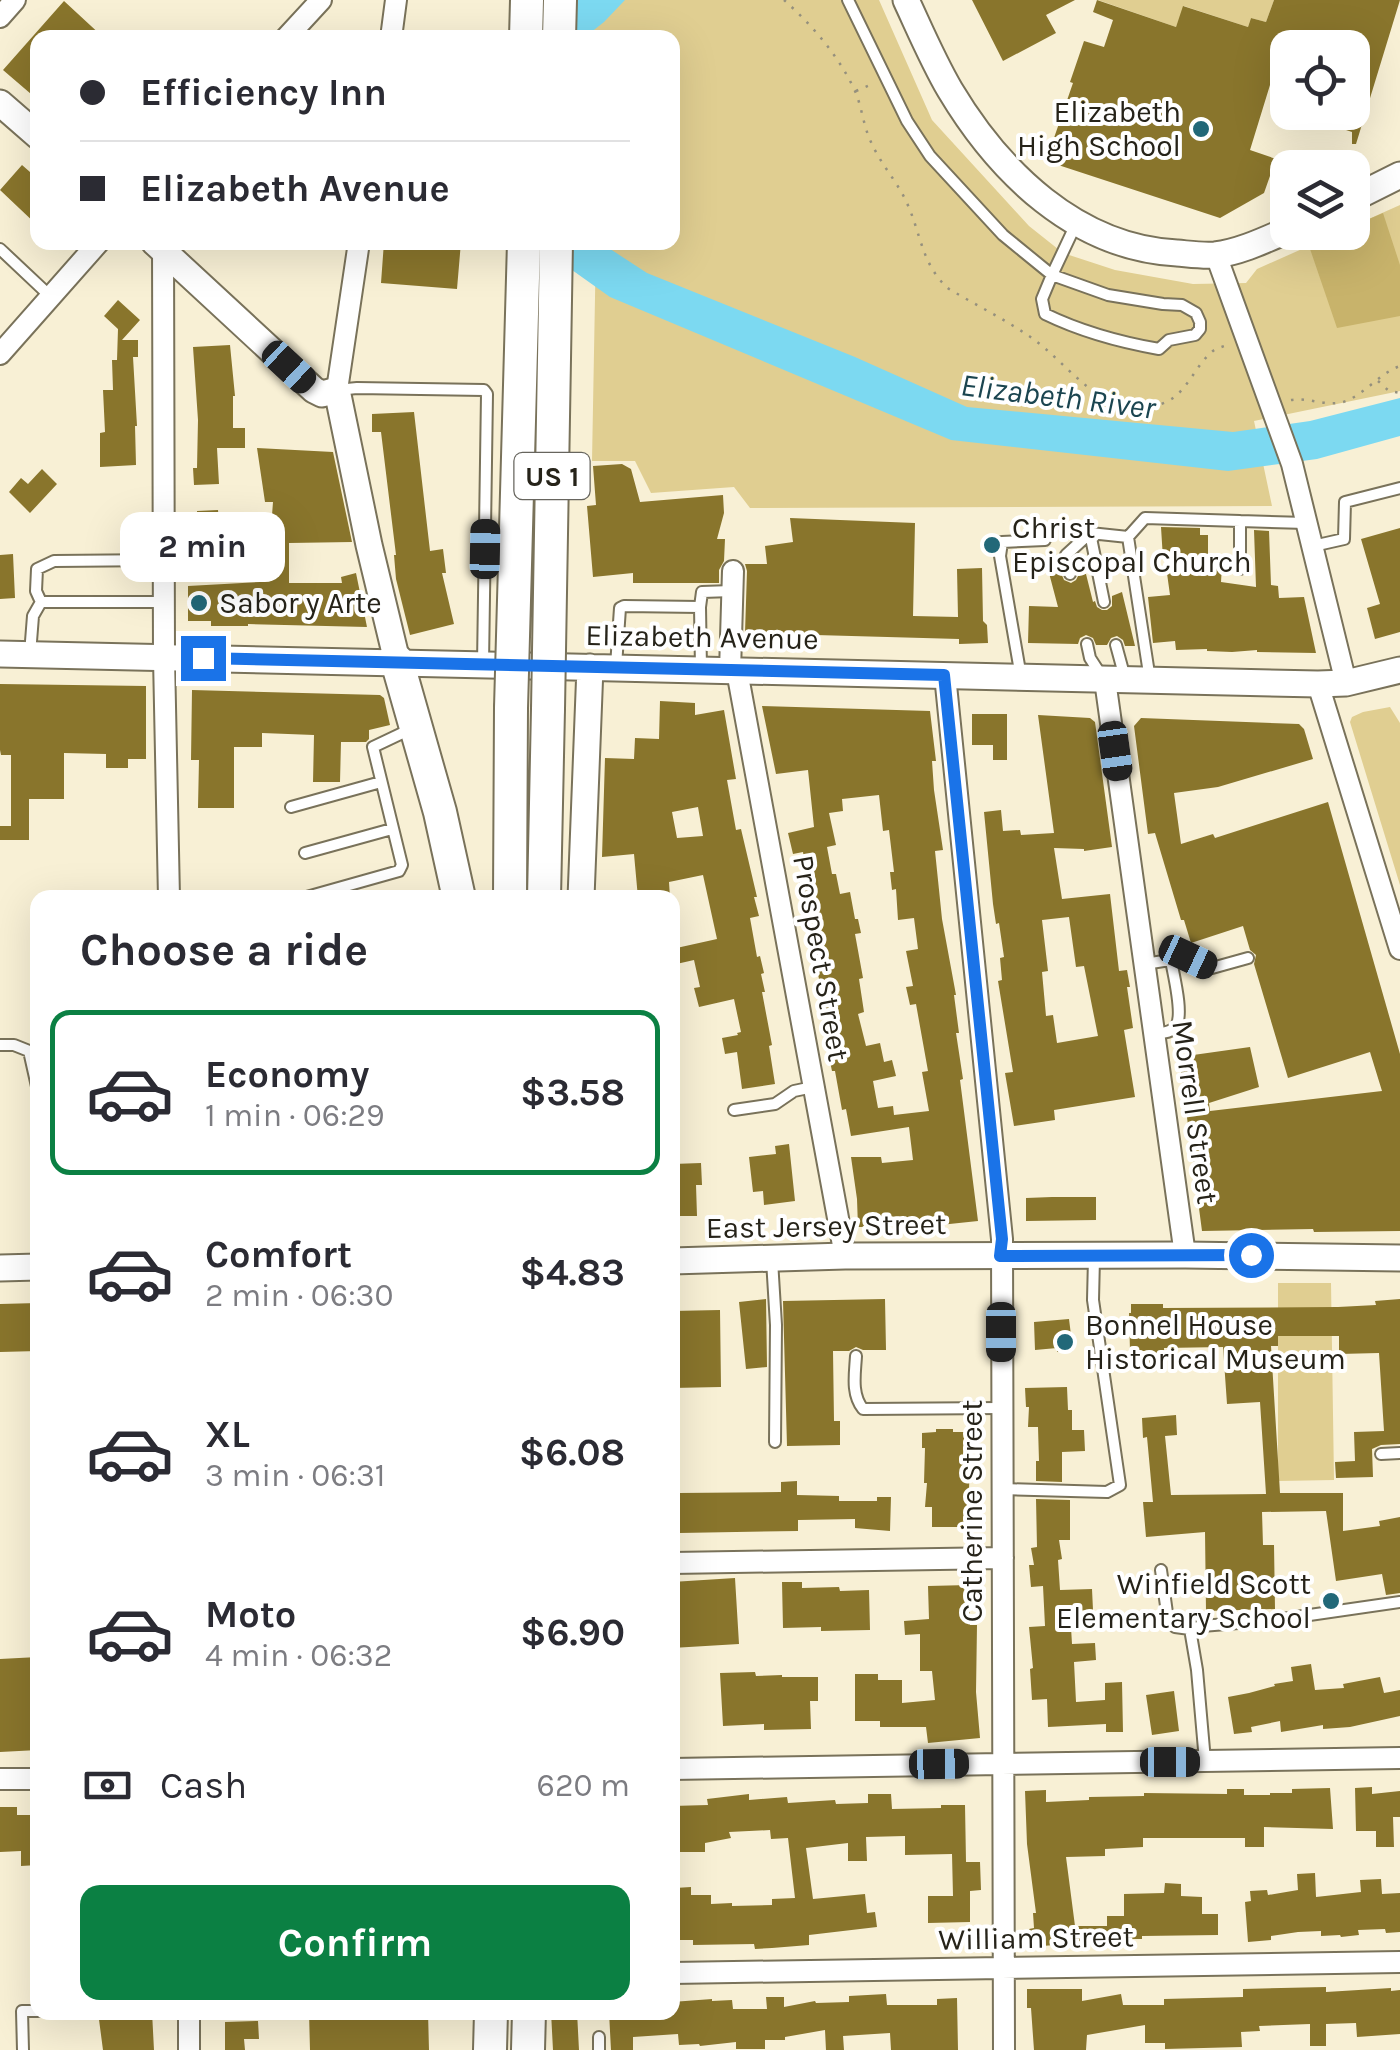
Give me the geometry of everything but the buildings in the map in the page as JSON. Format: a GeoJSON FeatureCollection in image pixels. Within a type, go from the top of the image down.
{"type":"FeatureCollection","features":[{"type":"Feature","properties":{"kind":"highway"},"geometry":{"type":"LineString","coordinates":[[526,30],[527,0]]}},
{"type":"Feature","properties":{"kind":"highway"},"geometry":{"type":"LineString","coordinates":[[560,0],[560,30]]}},
{"type":"Feature","properties":{"kind":"highway","name":"US 1"},"geometry":{"type":"LineString","coordinates":[[510,890],[524,250]]}},
{"type":"Feature","properties":{"kind":"highway","name":"US 1"},"geometry":{"type":"LineString","coordinates":[[544,890],[556,250]]}},
{"type":"Feature","properties":{"kind":"highway"},"geometry":{"type":"LineString","coordinates":[[396,661],[440,812],[457,890]]}},
{"type":"Feature","properties":{"kind":"highway"},"geometry":{"type":"LineString","coordinates":[[490,2050],[491,2020]]}},
{"type":"Feature","properties":{"kind":"highway"},"geometry":{"type":"LineString","coordinates":[[528,2050],[529,2020]]}},
{"type":"Feature","properties":{"kind":"street"},"geometry":{"type":"LineString","coordinates":[[0,17],[15,0]]}},
{"type":"Feature","properties":{"kind":"street"},"geometry":{"type":"LineString","coordinates":[[293,30],[321,0]]}},
{"type":"Feature","properties":{"kind":"street"},"geometry":{"type":"LineString","coordinates":[[392,30],[396,0]]}},
{"type":"Feature","properties":{"kind":"street"},"geometry":{"type":"LineString","coordinates":[[906,0],[949,88],[976,130],[1018,179],[1053,208],[1114,242],[1167,253],[1216,255],[1270,238]]}},
{"type":"Feature","properties":{"kind":"street"},"geometry":{"type":"LineString","coordinates":[[0,103],[30,129]]}},
{"type":"Feature","properties":{"kind":"street"},"geometry":{"type":"LineString","coordinates":[[1370,189],[1400,175]]}},
{"type":"Feature","properties":{"kind":"street"},"geometry":{"type":"LineString","coordinates":[[0,354],[92,250]]}},
{"type":"Feature","properties":{"kind":"street"},"geometry":{"type":"LineString","coordinates":[[159,250],[170,890]]}},
{"type":"Feature","properties":{"kind":"street"},"geometry":{"type":"LineString","coordinates":[[164,250],[314,390],[322,394],[337,390]]}},
{"type":"Feature","properties":{"kind":"street"},"geometry":{"type":"LineString","coordinates":[[359,250],[337,390],[396,661]]}},
{"type":"Feature","properties":{"kind":"street"},"geometry":{"type":"LineString","coordinates":[[1216,255],[1292,464],[1346,683]]}},
{"type":"Feature","properties":{"kind":"street","name":"Prospect Street"},"geometry":{"type":"LineString","coordinates":[[733,581],[734,671],[845,1256]]}},
{"type":"Feature","properties":{"kind":"street","name":"Elizabeth Avenue"},"geometry":{"type":"LineString","coordinates":[[0,654],[1318,684],[1346,683],[1400,670]]}},
{"type":"Feature","properties":{"kind":"street"},"geometry":{"type":"LineString","coordinates":[[582,890],[603,668]]}},
{"type":"Feature","properties":{"kind":"street","name":"Catherine Street"},"geometry":{"type":"LineString","coordinates":[[944,675],[1002,1239],[1004,2050]]}},
{"type":"Feature","properties":{"kind":"street","name":"Morrell Street"},"geometry":{"type":"LineString","coordinates":[[1127,680],[1144,964],[1186,1254]]}},
{"type":"Feature","properties":{"kind":"street"},"geometry":{"type":"LineString","coordinates":[[1318,684],[1400,949]]}},
{"type":"Feature","properties":{"kind":"street","name":"East Jersey Street"},"geometry":{"type":"LineString","coordinates":[[680,1262],[845,1256],[1186,1254],[1400,1258]]}},
{"type":"Feature","properties":{"kind":"street"},"geometry":{"type":"LineString","coordinates":[[0,1268],[30,1268]]}},
{"type":"Feature","properties":{"kind":"street"},"geometry":{"type":"LineString","coordinates":[[680,1563],[1003,1558]]}},
{"type":"Feature","properties":{"kind":"street"},"geometry":{"type":"LineString","coordinates":[[680,1769],[1400,1758]]}},
{"type":"Feature","properties":{"kind":"street"},"geometry":{"type":"LineString","coordinates":[[0,1779],[30,1778]]}},
{"type":"Feature","properties":{"kind":"street","name":"William Street"},"geometry":{"type":"LineString","coordinates":[[680,1974],[1400,1962]]}},
{"type":"Feature","properties":{"kind":"street"},"geometry":{"type":"LineString","coordinates":[[189,2020],[190,2050]]}},
{"type":"Feature","properties":{"kind":"lane"},"geometry":{"type":"LineString","coordinates":[[848,0],[907,121],[930,156],[1003,236],[1052,276],[1108,295],[1182,304],[1196,313],[1200,322],[1195,335],[1169,340],[1159,349],[1125,344],[1046,314],[1042,300],[1052,276],[1077,223]]}},
{"type":"Feature","properties":{"kind":"lane"},"geometry":{"type":"LineString","coordinates":[[0,250],[50,297]]}},
{"type":"Feature","properties":{"kind":"lane"},"geometry":{"type":"LineString","coordinates":[[337,390],[484,390],[487,394],[483,665]]}},
{"type":"Feature","properties":{"kind":"lane"},"geometry":{"type":"LineString","coordinates":[[1313,546],[1344,539],[1345,502],[1400,488]]}},
{"type":"Feature","properties":{"kind":"lane"},"geometry":{"type":"LineString","coordinates":[[1127,680],[1128,537],[1145,518],[1307,523]]}},
{"type":"Feature","properties":{"kind":"lane"},"geometry":{"type":"LineString","coordinates":[[1240,522],[1240,568]]}},
{"type":"Feature","properties":{"kind":"lane"},"geometry":{"type":"LineString","coordinates":[[1070,574],[1066,555],[1090,534],[1128,537]]}},
{"type":"Feature","properties":{"kind":"lane"},"geometry":{"type":"LineString","coordinates":[[1090,534],[1104,602]]}},
{"type":"Feature","properties":{"kind":"lane"},"geometry":{"type":"LineString","coordinates":[[1022,678],[1000,556],[1002,542],[1045,540]]}},
{"type":"Feature","properties":{"kind":"lane"},"geometry":{"type":"LineString","coordinates":[[30,655],[34,616],[41,602],[36,590],[37,568],[54,560],[164,560]]}},
{"type":"Feature","properties":{"kind":"lane"},"geometry":{"type":"LineString","coordinates":[[701,670],[702,592],[733,581]]}},
{"type":"Feature","properties":{"kind":"lane"},"geometry":{"type":"LineString","coordinates":[[41,602],[164,602]]}},
{"type":"Feature","properties":{"kind":"lane"},"geometry":{"type":"LineString","coordinates":[[603,668],[620,608],[700,606]]}},
{"type":"Feature","properties":{"kind":"lane"},"geometry":{"type":"LineString","coordinates":[[1087,644],[1090,658],[1127,680]]}},
{"type":"Feature","properties":{"kind":"lane"},"geometry":{"type":"LineString","coordinates":[[1116,645],[1127,680]]}},
{"type":"Feature","properties":{"kind":"lane"},"geometry":{"type":"LineString","coordinates":[[331,890],[399,871],[402,865],[373,747],[414,728]]}},
{"type":"Feature","properties":{"kind":"lane"},"geometry":{"type":"LineString","coordinates":[[291,807],[381,782]]}},
{"type":"Feature","properties":{"kind":"lane"},"geometry":{"type":"LineString","coordinates":[[305,853],[392,829]]}},
{"type":"Feature","properties":{"kind":"lane"},"geometry":{"type":"LineString","coordinates":[[1144,964],[1188,957],[1212,968],[1248,958]]}},
{"type":"Feature","properties":{"kind":"lane"},"geometry":{"type":"LineString","coordinates":[[1154,1034],[1176,1026],[1179,1014],[1172,960]]}},
{"type":"Feature","properties":{"kind":"lane"},"geometry":{"type":"LineString","coordinates":[[0,1045],[14,1045],[29,1051],[30,1055]]}},
{"type":"Feature","properties":{"kind":"lane"},"geometry":{"type":"LineString","coordinates":[[734,1110],[775,1104],[794,1091],[814,1087]]}},
{"type":"Feature","properties":{"kind":"lane"},"geometry":{"type":"LineString","coordinates":[[1002,1489],[1107,1492],[1120,1485],[1093,1300],[1094,1256]]}},
{"type":"Feature","properties":{"kind":"lane"},"geometry":{"type":"LineString","coordinates":[[772,1259],[775,1442]]}},
{"type":"Feature","properties":{"kind":"lane"},"geometry":{"type":"LineString","coordinates":[[856,1356],[855,1390],[864,1408],[1002,1408]]}},
{"type":"Feature","properties":{"kind":"lane"},"geometry":{"type":"LineString","coordinates":[[1381,1454],[1400,1453]]}},
{"type":"Feature","properties":{"kind":"lane"},"geometry":{"type":"LineString","coordinates":[[1161,1570],[1168,1620],[1190,1630],[1400,1602]]}},
{"type":"Feature","properties":{"kind":"lane"},"geometry":{"type":"LineString","coordinates":[[1190,1630],[1205,1762]]}},
{"type":"Feature","properties":{"kind":"lane"},"geometry":{"type":"LineString","coordinates":[[23,2050],[22,2011],[30,2011]]}},
{"type":"Feature","properties":{"kind":"lane"},"geometry":{"type":"LineString","coordinates":[[599,2037],[599,2050]]}},
{"type":"Feature","properties":{"kind":"path"},"geometry":{"type":"LineString","coordinates":[[784,0],[826,45],[855,91],[870,140],[907,202],[924,255],[939,280],[950,289],[1046,348],[1089,390],[1133,407],[1173,399],[1212,352],[1228,345]]}},
{"type":"Feature","properties":{"kind":"path"},"geometry":{"type":"LineString","coordinates":[[855,91],[886,77]]}},
{"type":"Feature","properties":{"kind":"path"},"geometry":{"type":"LineString","coordinates":[[1291,400],[1344,402],[1400,366]]}},
{"type":"Feature","properties":{"kind":"path"},"geometry":{"type":"LineString","coordinates":[[1377,380],[1390,392],[1400,393]]}},
{"type":"Feature","properties":{"kind":"shaded area"},"geometry":{"type":"Polygon","coordinates":[[[592,0],[879,0],[932,120],[1029,226],[1063,253],[1115,270],[1193,284],[1246,283],[1257,269],[1300,250],[1370,250],[1370,218],[1400,205],[1400,391],[1254,421],[1272,506],[750,508],[734,487],[651,493],[635,461],[592,461],[596,250],[680,250],[680,30],[593,30],[592,0]]]}},
{"type":"Feature","properties":{"kind":"shaded area"},"geometry":{"type":"Polygon","coordinates":[[[1098,0],[1274,0],[1266,22],[1251,18],[1248,27],[1184,6],[1176,27],[1098,0]]]}},
{"type":"Feature","properties":{"kind":"shaded area"},"geometry":{"type":"Polygon","coordinates":[[[1383,213],[1400,265],[1400,316],[1337,328],[1310,250],[1370,250],[1370,219],[1383,213]]]}},
{"type":"Feature","properties":{"kind":"shaded area"},"geometry":{"type":"Polygon","coordinates":[[[1390,707],[1400,723],[1400,885],[1350,722],[1363,712],[1390,707]]]}},
{"type":"Feature","properties":{"kind":"shaded area"},"geometry":{"type":"Polygon","coordinates":[[[1278,1283],[1331,1283],[1334,1480],[1278,1481],[1278,1283]]]}},
{"type":"Feature","properties":{"kind":"water"},"geometry":{"type":"Polygon","coordinates":[[[562,0],[625,0],[594,30],[522,30],[562,0]]]}},
{"type":"Feature","properties":{"kind":"water"},"geometry":{"type":"Polygon","coordinates":[[[544,250],[612,250],[647,273],[967,407],[1233,432],[1310,421],[1400,398],[1400,436],[1317,459],[1228,471],[951,440],[610,297],[544,250]]]}},
{"type":"Feature","properties":{"kind":"place","name":"Elizabeth High School"},"geometry":{"type":"Point","coordinates":[1201,129]}},
{"type":"Feature","properties":{"kind":"place","name":"Christ Episcopal Church"},"geometry":{"type":"Point","coordinates":[992,545]}},
{"type":"Feature","properties":{"kind":"place","name":"Sabor y Arte"},"geometry":{"type":"Point","coordinates":[199,603]}},
{"type":"Feature","properties":{"kind":"place","name":"Bonnel House Historical Museum"},"geometry":{"type":"Point","coordinates":[1065,1342]}},
{"type":"Feature","properties":{"kind":"place","name":"Winfield Scott Elementary School"},"geometry":{"type":"Point","coordinates":[1331,1601]}},
{"type":"Feature","properties":{"kind":"route"},"geometry":{"type":"LineString","coordinates":[[203,658],[944,675],[1002,1239],[1000,1256],[1251,1255]]}},
{"type":"Feature","properties":{"kind":"water label","name":"Elizabeth River"},"geometry":{"type":"Point","coordinates":[1058,396]}}]}
